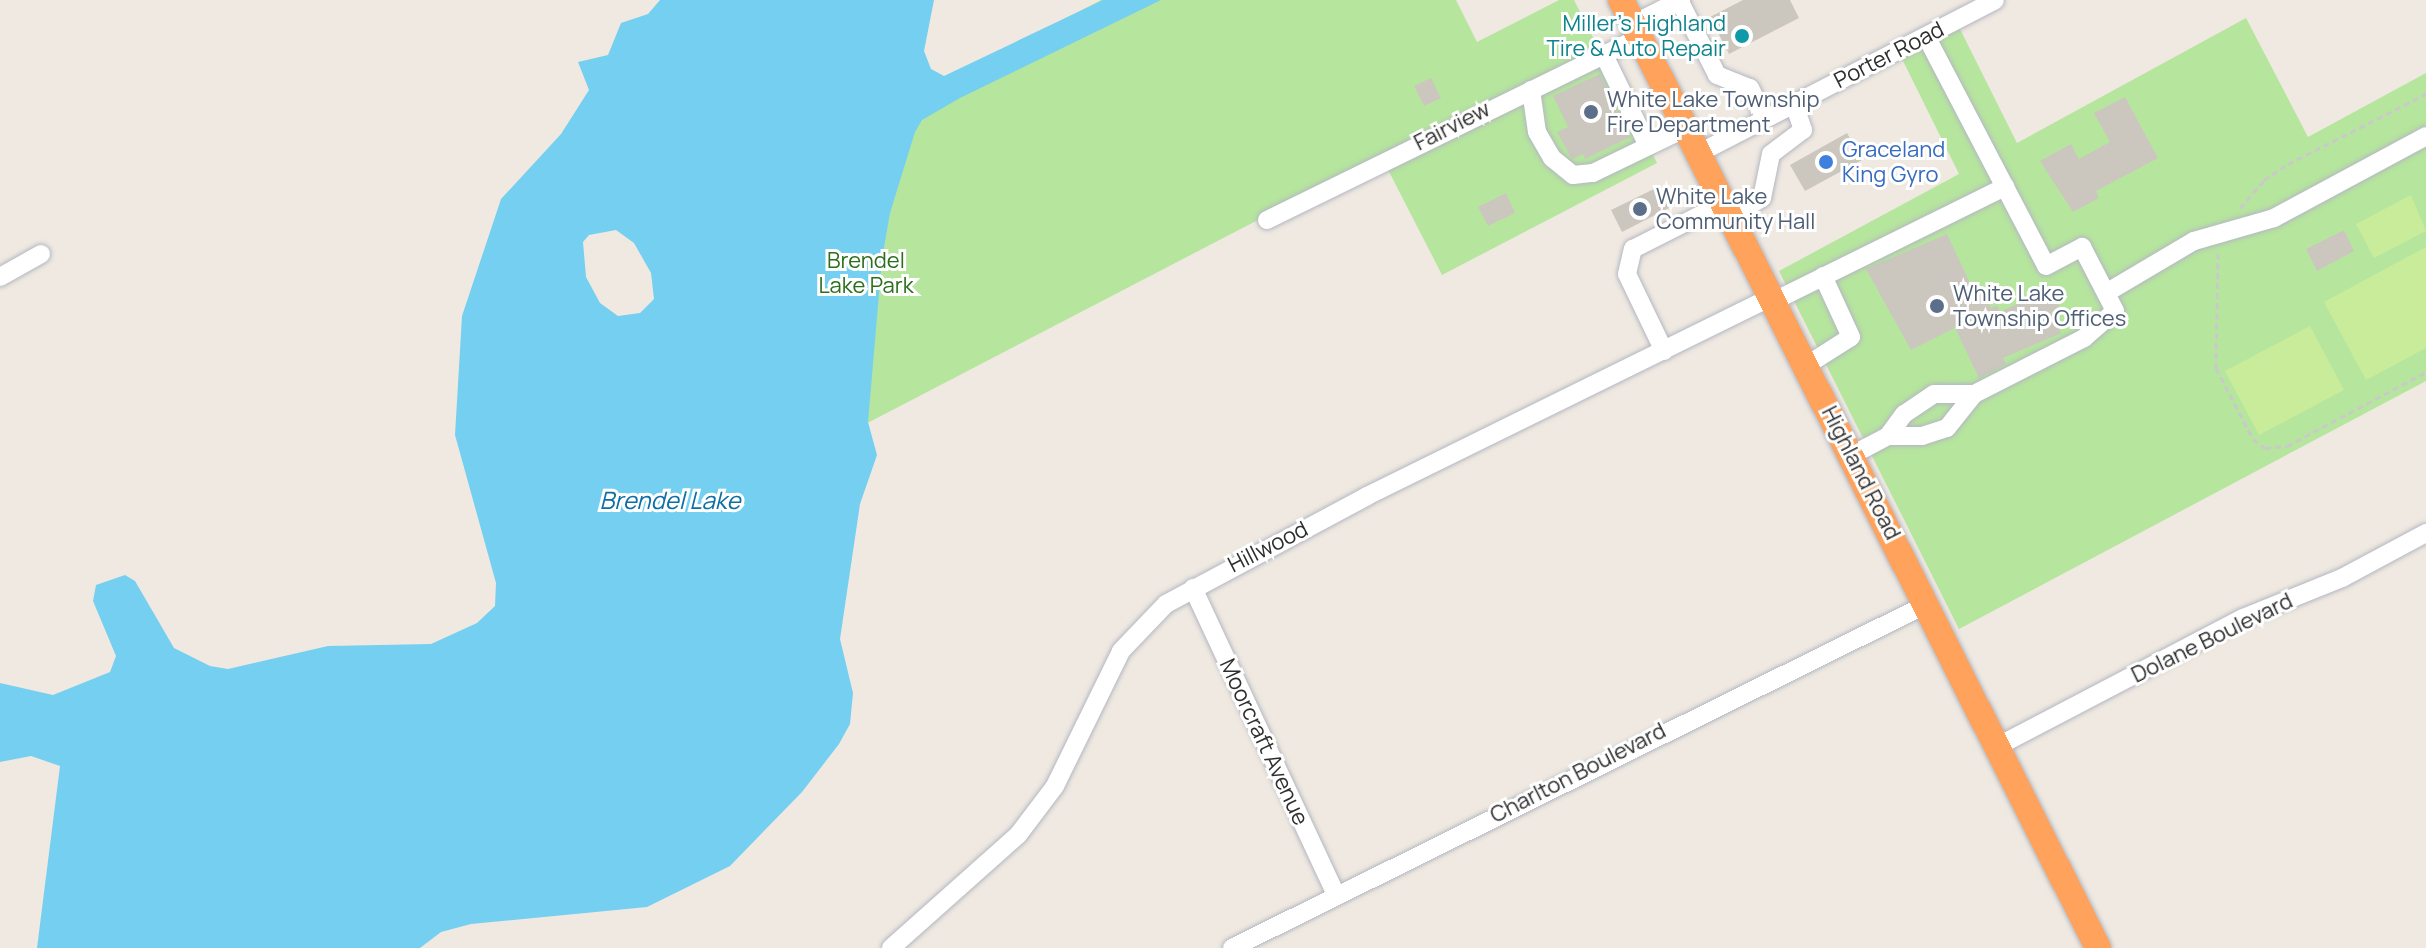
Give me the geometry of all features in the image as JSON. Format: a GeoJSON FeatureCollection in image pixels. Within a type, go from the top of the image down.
{"type":"FeatureCollection","features":[{"type":"Feature","properties":{"kind":"highway","name":"Highland Road"},"geometry":{"type":"LineString","coordinates":[[1621,0],[2098,948]]}},
{"type":"Feature","properties":{"kind":"street","name":"Fairview"},"geometry":{"type":"LineString","coordinates":[[1267,220],[1604,55],[1680,0]]}},
{"type":"Feature","properties":{"kind":"street"},"geometry":{"type":"LineString","coordinates":[[1680,0],[1717,75],[1750,88],[1765,119]]}},
{"type":"Feature","properties":{"kind":"street","name":"Porter Road"},"geometry":{"type":"LineString","coordinates":[[1699,153],[1995,0]]}},
{"type":"Feature","properties":{"kind":"street"},"geometry":{"type":"LineString","coordinates":[[1888,436],[1922,436],[1947,428],[1974,394],[2084,338],[2115,311],[2082,247],[2046,266],[1926,36]]}},
{"type":"Feature","properties":{"kind":"street"},"geometry":{"type":"LineString","coordinates":[[1604,55],[1648,146]]}},
{"type":"Feature","properties":{"kind":"street"},"geometry":{"type":"LineString","coordinates":[[1531,90],[1533,122],[1565,171],[1593,173],[1686,128]]}},
{"type":"Feature","properties":{"kind":"street"},"geometry":{"type":"LineString","coordinates":[[1664,351],[1627,274],[1633,249],[1762,198],[1771,154],[1803,130],[1794,104]]}},
{"type":"Feature","properties":{"kind":"street"},"geometry":{"type":"LineString","coordinates":[[2106,293],[2194,241],[2274,218],[2426,136]]}},
{"type":"Feature","properties":{"kind":"street","name":"Hillwood"},"geometry":{"type":"LineString","coordinates":[[891,948],[1018,835],[1055,786],[1121,651],[1145,621],[1193,588],[1367,496],[2005,187]]}},
{"type":"Feature","properties":{"kind":"street"},"geometry":{"type":"LineString","coordinates":[[0,277],[41,254]]}},
{"type":"Feature","properties":{"kind":"street"},"geometry":{"type":"LineString","coordinates":[[1807,365],[1851,337],[1823,276]]}},
{"type":"Feature","properties":{"kind":"street"},"geometry":{"type":"LineString","coordinates":[[1852,455],[1888,436],[1904,414],[1934,394],[1974,394]]}},
{"type":"Feature","properties":{"kind":"street","name":"Dolane Boulevard"},"geometry":{"type":"LineString","coordinates":[[1998,746],[2243,618],[2342,578],[2426,533]]}},
{"type":"Feature","properties":{"kind":"street","name":"Moorcraft Avenue"},"geometry":{"type":"LineString","coordinates":[[1193,588],[1336,894]]}},
{"type":"Feature","properties":{"kind":"street","name":"Charlton Boulevard"},"geometry":{"type":"LineString","coordinates":[[1232,948],[1927,604]]}},
{"type":"Feature","properties":{"kind":"path"},"geometry":{"type":"LineString","coordinates":[[2426,94],[2264,180],[2223,234],[2215,282],[2216,368],[2253,439],[2265,448],[2287,446],[2426,372]]}},
{"type":"Feature","properties":{"kind":"green space","name":"Brendel Lake Park"},"geometry":{"type":"Polygon","coordinates":[[[1101,0],[1456,0],[1477,42],[1559,0],[1574,0],[1657,163],[1442,275],[1381,156],[804,456],[683,217],[1101,0]]]}},
{"type":"Feature","properties":{"kind":"green space"},"geometry":{"type":"Polygon","coordinates":[[[2246,18],[2308,137],[2426,73],[2426,381],[1959,629],[1779,271],[1959,174],[1902,59],[1960,29],[2017,143],[2246,18]]]}},
{"type":"Feature","properties":{"kind":"green space"},"geometry":{"type":"Polygon","coordinates":[[[2411,195],[2426,231],[2374,258],[2356,224],[2411,195]]]}},
{"type":"Feature","properties":{"kind":"green space"},"geometry":{"type":"Polygon","coordinates":[[[2426,247],[2426,348],[2366,380],[2324,302],[2426,247]]]}},
{"type":"Feature","properties":{"kind":"green space"},"geometry":{"type":"Polygon","coordinates":[[[2310,326],[2344,390],[2259,435],[2225,371],[2310,326]]]}},
{"type":"Feature","properties":{"kind":"water","name":"Brendel Lake"},"geometry":{"type":"Polygon","coordinates":[[[660,0],[934,0],[924,51],[931,69],[944,76],[1103,0],[1161,0],[960,98],[922,120],[915,132],[890,213],[882,259],[868,422],[877,455],[860,504],[840,639],[853,693],[850,724],[839,744],[802,792],[730,866],[647,907],[471,924],[441,932],[420,948],[37,948],[60,766],[31,756],[0,762],[0,683],[53,695],[110,672],[116,656],[93,601],[96,585],[125,575],[135,581],[174,648],[210,666],[228,669],[328,646],[431,644],[477,623],[495,606],[496,583],[455,435],[462,316],[501,199],[561,134],[589,90],[578,62],[608,55],[621,23],[648,14],[660,0]],[[616,230],[589,235],[583,242],[586,277],[600,303],[618,316],[640,313],[654,299],[651,273],[634,243],[616,230]]]}},
{"type":"Feature","properties":{"kind":"building","name":"Miller's Highland Tire & Auto Repair"},"geometry":{"type":"Polygon","coordinates":[[[1743,0],[1790,0],[1799,18],[1729,54],[1710,17],[1743,0]]]}},
{"type":"Feature","properties":{"kind":"building","name":"White Lake Township Fire Department"},"geometry":{"type":"Polygon","coordinates":[[[1600,74],[1630,137],[1585,159],[1583,154],[1572,159],[1557,132],[1568,127],[1553,96],[1600,74]]]}},
{"type":"Feature","properties":{"kind":"building"},"geometry":{"type":"Polygon","coordinates":[[[1431,78],[1441,98],[1424,106],[1414,86],[1431,78]]]}},
{"type":"Feature","properties":{"kind":"building"},"geometry":{"type":"Polygon","coordinates":[[[2125,97],[2158,158],[2096,191],[2099,198],[2073,212],[2040,161],[2071,144],[2079,159],[2110,142],[2094,113],[2125,97]]]}},
{"type":"Feature","properties":{"kind":"building","name":"Graceland King Gyro"},"geometry":{"type":"Polygon","coordinates":[[[1847,133],[1862,160],[1805,191],[1790,165],[1847,133]]]}},
{"type":"Feature","properties":{"kind":"building","name":"White Lake Community Hall"},"geometry":{"type":"Polygon","coordinates":[[[1658,187],[1669,208],[1622,232],[1611,210],[1658,187]]]}},
{"type":"Feature","properties":{"kind":"building"},"geometry":{"type":"Polygon","coordinates":[[[1506,193],[1515,213],[1488,226],[1478,207],[1506,193]]]}},
{"type":"Feature","properties":{"kind":"building"},"geometry":{"type":"Polygon","coordinates":[[[2344,230],[2354,251],[2317,271],[2306,249],[2344,230]]]}},
{"type":"Feature","properties":{"kind":"building","name":"White Lake Township Offices"},"geometry":{"type":"Polygon","coordinates":[[[1947,234],[1971,285],[1978,282],[1991,308],[1997,305],[2000,312],[2050,288],[2060,308],[2051,312],[2061,333],[2003,358],[2006,364],[1979,378],[1955,328],[1911,350],[1866,269],[1947,234]]]}},
{"type":"Feature","properties":{"kind":"place","name":"Miller's Highland Tire & Auto Repair"},"geometry":{"type":"Point","coordinates":[1742,36]}},
{"type":"Feature","properties":{"kind":"place","name":"White Lake Township Fire Department"},"geometry":{"type":"Point","coordinates":[1591,112]}},
{"type":"Feature","properties":{"kind":"place","name":"Graceland King Gyro"},"geometry":{"type":"Point","coordinates":[1826,162]}},
{"type":"Feature","properties":{"kind":"place","name":"White Lake Community Hall"},"geometry":{"type":"Point","coordinates":[1640,209]}},
{"type":"Feature","properties":{"kind":"place","name":"White Lake Township Offices"},"geometry":{"type":"Point","coordinates":[1937,306]}}]}
